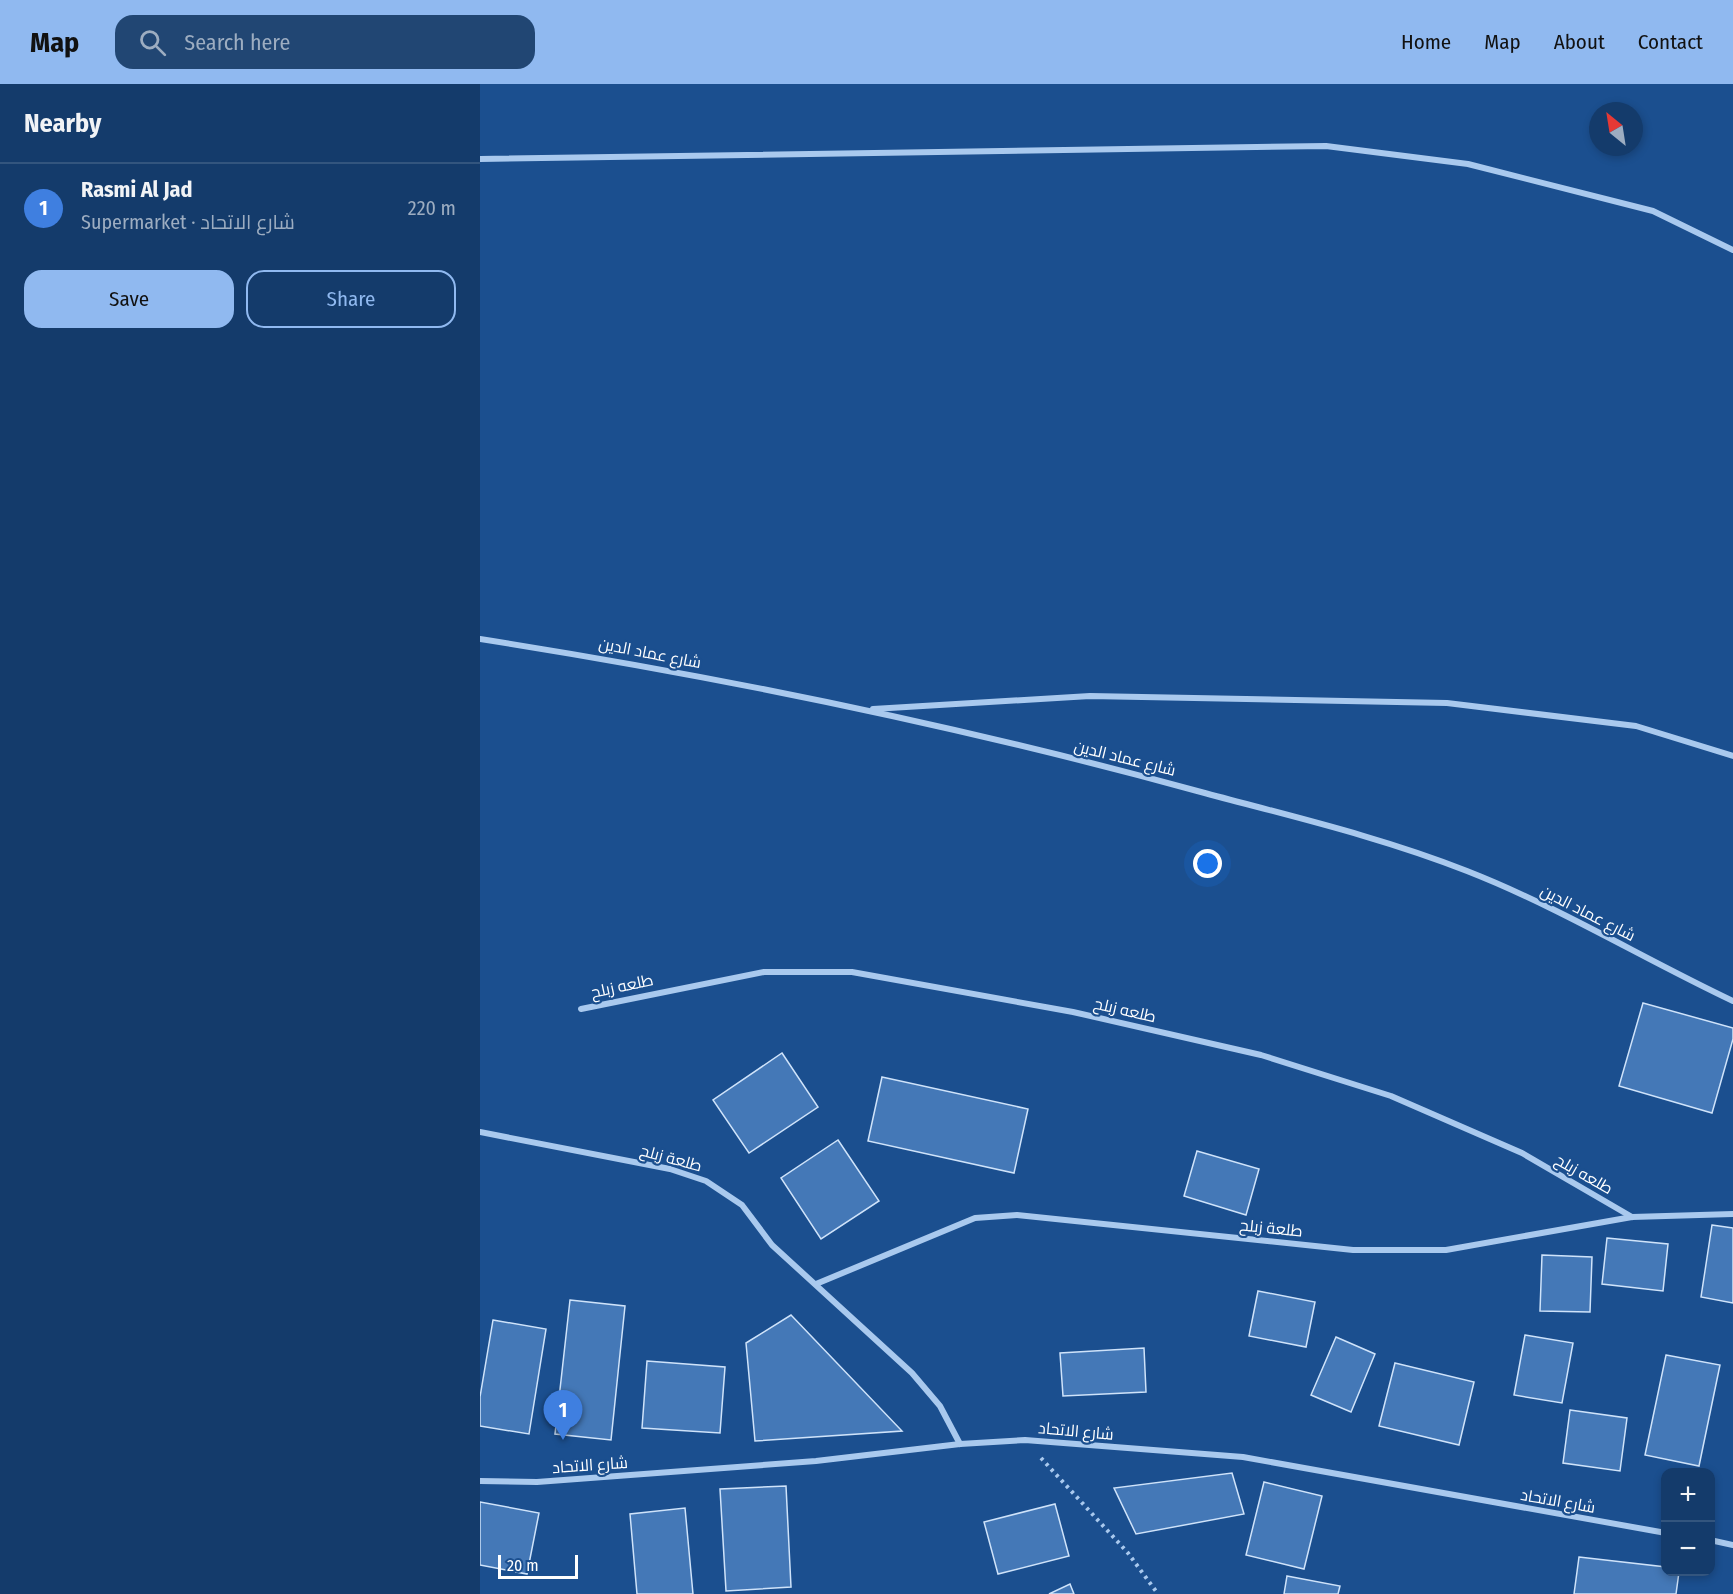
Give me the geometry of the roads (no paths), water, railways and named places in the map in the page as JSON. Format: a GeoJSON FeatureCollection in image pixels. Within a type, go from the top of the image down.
{"type":"FeatureCollection","features":[{"type":"Feature","properties":{"kind":"street"},"geometry":{"type":"LineString","coordinates":[[480,159],[1326,146],[1468,164],[1653,211],[1733,250]]}},
{"type":"Feature","properties":{"kind":"street","name":"شارع عماد الدين"},"geometry":{"type":"LineString","coordinates":[[480,639],[609,659],[866,709],[1127,771],[1352,833],[1465,870],[1545,906],[1733,1001]]}},
{"type":"Feature","properties":{"kind":"street"},"geometry":{"type":"LineString","coordinates":[[866,709],[1090,696],[1447,704],[1636,726],[1733,756]]}},
{"type":"Feature","properties":{"kind":"street","name":"طلعه زبلح"},"geometry":{"type":"LineString","coordinates":[[580,1009],[764,972],[852,972],[1073,1012],[1261,1055],[1392,1096],[1522,1153],[1632,1217]]}},
{"type":"Feature","properties":{"kind":"street","name":"طلعة زبلح"},"geometry":{"type":"LineString","coordinates":[[480,1132],[670,1169],[706,1181],[742,1205],[772,1245],[912,1373],[940,1407],[960,1444]]}},
{"type":"Feature","properties":{"kind":"street","name":"طلعة زبلح"},"geometry":{"type":"LineString","coordinates":[[816,1284],[975,1218],[1017,1215],[1353,1250],[1446,1250],[1632,1217],[1733,1214]]}},
{"type":"Feature","properties":{"kind":"street","name":"شارع الاتحاد"},"geometry":{"type":"LineString","coordinates":[[480,1481],[537,1482],[781,1464],[960,1444],[1025,1440],[1244,1457],[1661,1532]]}},
{"type":"Feature","properties":{"kind":"street"},"geometry":{"type":"LineString","coordinates":[[1715,1541],[1733,1543]]}},
{"type":"Feature","properties":{"kind":"place","name":"Rasmi Al Jad"},"geometry":{"type":"Point","coordinates":[563,1440]}}]}
